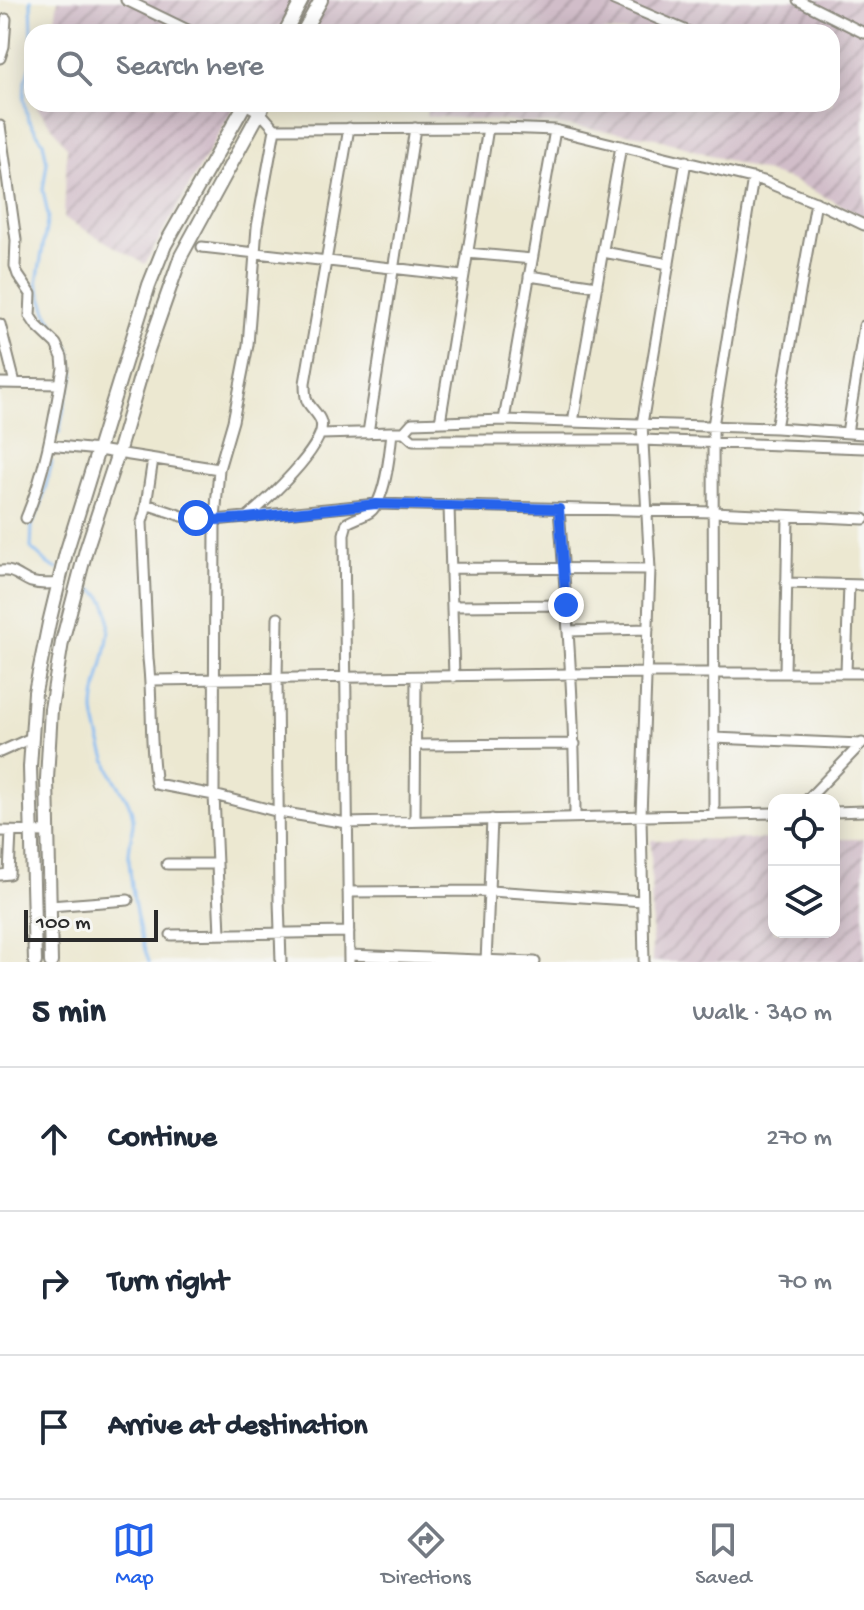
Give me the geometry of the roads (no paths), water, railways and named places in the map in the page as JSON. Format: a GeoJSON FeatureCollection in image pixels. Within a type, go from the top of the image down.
{"type":"FeatureCollection","features":[{"type":"Feature","properties":{"kind":"main road"},"geometry":{"type":"LineString","coordinates":[[289,24],[302,0]]}},
{"type":"Feature","properties":{"kind":"main road"},"geometry":{"type":"LineString","coordinates":[[308,24],[321,0]]}},
{"type":"Feature","properties":{"kind":"main road"},"geometry":{"type":"LineString","coordinates":[[35,962],[31,738],[35,692],[66,553],[149,285],[165,245],[240,112]]}},
{"type":"Feature","properties":{"kind":"main road"},"geometry":{"type":"LineString","coordinates":[[51,962],[47,779],[51,709],[62,642],[86,550],[148,350],[181,256],[260,112]]}},
{"type":"Feature","properties":{"kind":"street"},"geometry":{"type":"LineString","coordinates":[[126,0],[176,24]]}},
{"type":"Feature","properties":{"kind":"street"},"geometry":{"type":"LineString","coordinates":[[614,0],[670,24]]}},
{"type":"Feature","properties":{"kind":"street"},"geometry":{"type":"LineString","coordinates":[[798,0],[864,33]]}},
{"type":"Feature","properties":{"kind":"street"},"geometry":{"type":"LineString","coordinates":[[0,58],[6,19]]}},
{"type":"Feature","properties":{"kind":"street"},"geometry":{"type":"LineString","coordinates":[[220,934],[214,795],[215,520],[219,469],[233,421],[248,345],[257,227],[275,129],[264,112]]}},
{"type":"Feature","properties":{"kind":"street"},"geometry":{"type":"LineString","coordinates":[[0,126],[16,240],[15,266],[31,294],[30,316],[56,344],[63,368],[49,445],[26,518]]}},
{"type":"Feature","properties":{"kind":"street"},"geometry":{"type":"LineString","coordinates":[[246,518],[297,468],[321,434],[321,422],[306,399],[305,383],[349,128]]}},
{"type":"Feature","properties":{"kind":"street"},"geometry":{"type":"LineString","coordinates":[[368,433],[415,128]]}},
{"type":"Feature","properties":{"kind":"street"},"geometry":{"type":"LineString","coordinates":[[440,422],[488,128]]}},
{"type":"Feature","properties":{"kind":"street"},"geometry":{"type":"LineString","coordinates":[[275,129],[555,130],[753,178],[816,202],[864,225]]}},
{"type":"Feature","properties":{"kind":"street"},"geometry":{"type":"LineString","coordinates":[[504,420],[555,130]]}},
{"type":"Feature","properties":{"kind":"street"},"geometry":{"type":"LineString","coordinates":[[573,422],[621,146]]}},
{"type":"Feature","properties":{"kind":"street"},"geometry":{"type":"LineString","coordinates":[[644,962],[641,816],[650,569],[642,424],[686,161]]}},
{"type":"Feature","properties":{"kind":"street"},"geometry":{"type":"LineString","coordinates":[[714,814],[713,426],[753,178]]}},
{"type":"Feature","properties":{"kind":"street"},"geometry":{"type":"LineString","coordinates":[[776,428],[816,202]]}},
{"type":"Feature","properties":{"kind":"street"},"geometry":{"type":"LineString","coordinates":[[0,209],[12,207]]}},
{"type":"Feature","properties":{"kind":"street"},"geometry":{"type":"LineString","coordinates":[[202,247],[463,276]]}},
{"type":"Feature","properties":{"kind":"street"},"geometry":{"type":"LineString","coordinates":[[603,252],[669,264]]}},
{"type":"Feature","properties":{"kind":"street"},"geometry":{"type":"LineString","coordinates":[[467,253],[532,259]]}},
{"type":"Feature","properties":{"kind":"street"},"geometry":{"type":"LineString","coordinates":[[529,276],[597,286]]}},
{"type":"Feature","properties":{"kind":"street"},"geometry":{"type":"LineString","coordinates":[[0,324],[15,383]]}},
{"type":"Feature","properties":{"kind":"street"},"geometry":{"type":"LineString","coordinates":[[847,433],[864,326]]}},
{"type":"Feature","properties":{"kind":"street"},"geometry":{"type":"LineString","coordinates":[[0,383],[60,384]]}},
{"type":"Feature","properties":{"kind":"street"},"geometry":{"type":"LineString","coordinates":[[404,432],[412,423],[504,420],[776,428],[864,434]]}},
{"type":"Feature","properties":{"kind":"street"},"geometry":{"type":"LineString","coordinates":[[392,432],[385,482],[376,504],[371,512],[347,523],[344,534],[349,958],[535,962]]}},
{"type":"Feature","properties":{"kind":"street"},"geometry":{"type":"LineString","coordinates":[[321,434],[404,432],[413,440],[642,440],[864,448]]}},
{"type":"Feature","properties":{"kind":"street"},"geometry":{"type":"LineString","coordinates":[[49,445],[219,469]]}},
{"type":"Feature","properties":{"kind":"street"},"geometry":{"type":"LineString","coordinates":[[153,459],[142,522],[152,759],[156,784],[279,812],[347,823],[768,813]]}},
{"type":"Feature","properties":{"kind":"street"},"geometry":{"type":"LineString","coordinates":[[146,504],[182,516],[215,520],[376,504],[864,519]]}},
{"type":"Feature","properties":{"kind":"street"},"geometry":{"type":"LineString","coordinates":[[449,506],[454,677]]}},
{"type":"Feature","properties":{"kind":"street"},"geometry":{"type":"LineString","coordinates":[[559,509],[572,675],[575,817]]}},
{"type":"Feature","properties":{"kind":"street"},"geometry":{"type":"LineString","coordinates":[[785,672],[788,516]]}},
{"type":"Feature","properties":{"kind":"street"},"geometry":{"type":"LineString","coordinates":[[451,568],[650,569]]}},
{"type":"Feature","properties":{"kind":"street"},"geometry":{"type":"LineString","coordinates":[[0,571],[10,569],[29,581],[41,584],[59,583]]}},
{"type":"Feature","properties":{"kind":"street"},"geometry":{"type":"LineString","coordinates":[[786,583],[864,585]]}},
{"type":"Feature","properties":{"kind":"street"},"geometry":{"type":"LineString","coordinates":[[846,672],[849,585]]}},
{"type":"Feature","properties":{"kind":"street"},"geometry":{"type":"LineString","coordinates":[[452,606],[566,605]]}},
{"type":"Feature","properties":{"kind":"street"},"geometry":{"type":"LineString","coordinates":[[278,618],[281,962]]}},
{"type":"Feature","properties":{"kind":"street"},"geometry":{"type":"LineString","coordinates":[[569,631],[648,629]]}},
{"type":"Feature","properties":{"kind":"street"},"geometry":{"type":"LineString","coordinates":[[151,680],[864,673]]}},
{"type":"Feature","properties":{"kind":"street"},"geometry":{"type":"LineString","coordinates":[[415,821],[416,677]]}},
{"type":"Feature","properties":{"kind":"street"},"geometry":{"type":"LineString","coordinates":[[0,752],[31,738]]}},
{"type":"Feature","properties":{"kind":"street"},"geometry":{"type":"LineString","coordinates":[[714,738],[863,742]]}},
{"type":"Feature","properties":{"kind":"street"},"geometry":{"type":"LineString","coordinates":[[813,794],[863,742]]}},
{"type":"Feature","properties":{"kind":"street"},"geometry":{"type":"LineString","coordinates":[[415,745],[575,744]]}},
{"type":"Feature","properties":{"kind":"street"},"geometry":{"type":"LineString","coordinates":[[840,812],[864,811]]}},
{"type":"Feature","properties":{"kind":"street"},"geometry":{"type":"LineString","coordinates":[[486,960],[492,819]]}},
{"type":"Feature","properties":{"kind":"street"},"geometry":{"type":"LineString","coordinates":[[0,875],[9,874],[5,831],[48,832]]}},
{"type":"Feature","properties":{"kind":"street"},"geometry":{"type":"LineString","coordinates":[[167,864],[217,864]]}},
{"type":"Feature","properties":{"kind":"street"},"geometry":{"type":"LineString","coordinates":[[348,892],[490,891],[643,901]]}},
{"type":"Feature","properties":{"kind":"street"},"geometry":{"type":"LineString","coordinates":[[50,906],[128,900]]}},
{"type":"Feature","properties":{"kind":"street"},"geometry":{"type":"LineString","coordinates":[[171,935],[349,932]]}},
{"type":"Feature","properties":{"kind":"waterway"},"geometry":{"type":"LineString","coordinates":[[31,0],[32,24]]}},
{"type":"Feature","properties":{"kind":"waterway"},"geometry":{"type":"LineString","coordinates":[[27,112],[43,142],[47,162],[43,190],[48,216],[37,283],[49,317],[69,348],[74,375],[66,396],[59,433]]}},
{"type":"Feature","properties":{"kind":"waterway"},"geometry":{"type":"LineString","coordinates":[[52,462],[32,525],[31,548],[57,569]]}},
{"type":"Feature","properties":{"kind":"waterway"},"geometry":{"type":"LineString","coordinates":[[91,589],[101,596],[109,620],[94,709],[110,768],[132,812],[130,873],[149,962]]}}]}
